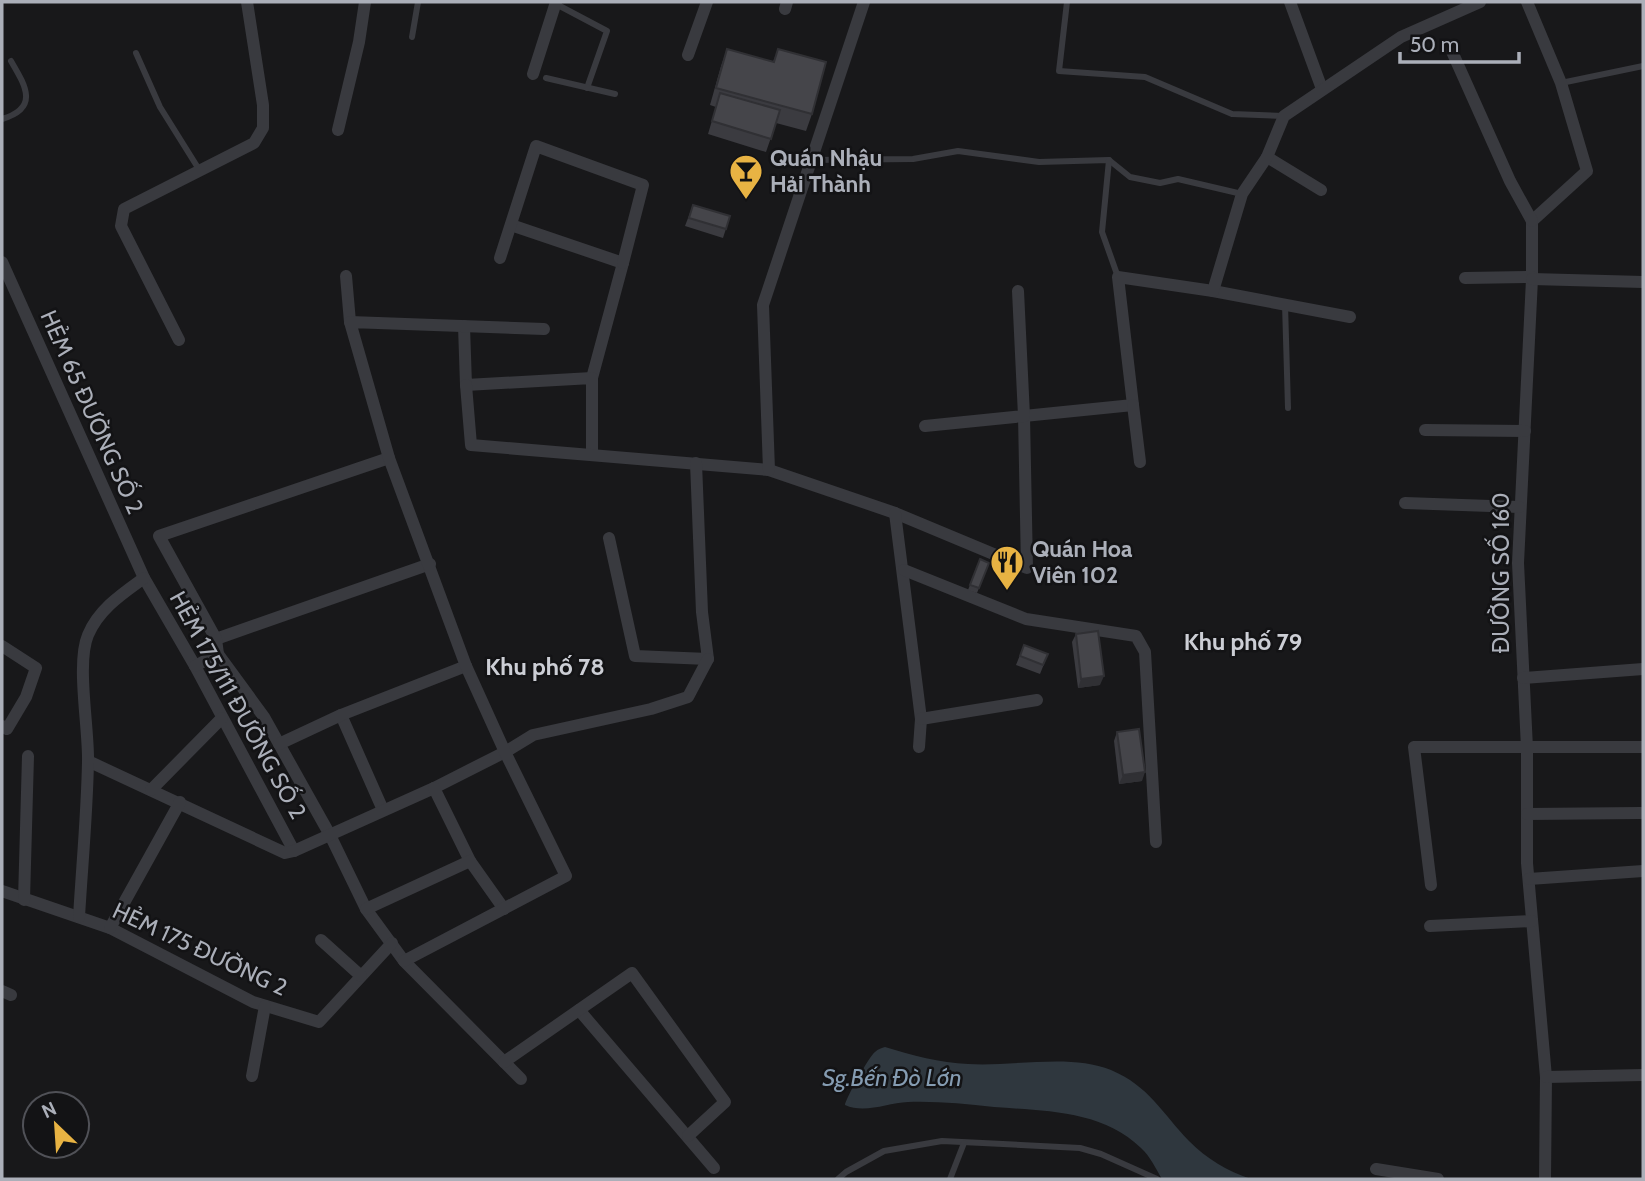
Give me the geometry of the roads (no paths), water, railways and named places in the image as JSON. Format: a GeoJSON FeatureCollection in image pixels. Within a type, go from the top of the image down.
{"type":"FeatureCollection","features":[{"type":"Feature","properties":{"kind":"street"},"geometry":{"type":"LineString","coordinates":[[179,340],[121,226],[124,209],[254,143],[263,128],[263,105],[247,2]]}},
{"type":"Feature","properties":{"kind":"street"},"geometry":{"type":"LineString","coordinates":[[338,130],[359,42],[365,2]]}},
{"type":"Feature","properties":{"kind":"street"},"geometry":{"type":"LineString","coordinates":[[688,55],[707,2]]}},
{"type":"Feature","properties":{"kind":"street"},"geometry":{"type":"LineString","coordinates":[[769,470],[763,305],[864,2]]}},
{"type":"Feature","properties":{"kind":"street"},"geometry":{"type":"LineString","coordinates":[[1290,2],[1322,89]]}},
{"type":"Feature","properties":{"kind":"street"},"geometry":{"type":"LineString","coordinates":[[1213,290],[1242,194],[1267,157],[1284,116],[1401,37],[1480,2]]}},
{"type":"Feature","properties":{"kind":"street"},"geometry":{"type":"LineString","coordinates":[[1450,47],[1510,181],[1531,221],[1587,171],[1561,83],[1527,2]]}},
{"type":"Feature","properties":{"kind":"street"},"geometry":{"type":"LineString","coordinates":[[533,74],[555,3]]}},
{"type":"Feature","properties":{"kind":"street"},"geometry":{"type":"LineString","coordinates":[[500,258],[536,146],[643,185],[592,378],[592,454]]}},
{"type":"Feature","properties":{"kind":"street"},"geometry":{"type":"LineString","coordinates":[[1267,157],[1321,190]]}},
{"type":"Feature","properties":{"kind":"street","name":"ĐƯỜNG SỐ 160"},"geometry":{"type":"LineString","coordinates":[[1531,221],[1532,278],[1518,563],[1527,748],[1529,878],[1546,1077],[1545,1179]]}},
{"type":"Feature","properties":{"kind":"street"},"geometry":{"type":"LineString","coordinates":[[511,225],[623,263]]}},
{"type":"Feature","properties":{"kind":"street","name":"HẺM 65 ĐƯỜNG SỐ 2"},"geometry":{"type":"LineString","coordinates":[[2,262],[144,578]]}},
{"type":"Feature","properties":{"kind":"street"},"geometry":{"type":"LineString","coordinates":[[346,276],[349,322],[389,458],[466,666],[566,876],[404,961]]}},
{"type":"Feature","properties":{"kind":"street"},"geometry":{"type":"LineString","coordinates":[[1140,462],[1118,277],[1213,290],[1350,317]]}},
{"type":"Feature","properties":{"kind":"street"},"geometry":{"type":"LineString","coordinates":[[1465,278],[1643,282]]}},
{"type":"Feature","properties":{"kind":"street"},"geometry":{"type":"LineString","coordinates":[[464,326],[471,445],[769,470],[895,513],[1027,568],[1018,291]]}},
{"type":"Feature","properties":{"kind":"street"},"geometry":{"type":"LineString","coordinates":[[349,322],[544,328]]}},
{"type":"Feature","properties":{"kind":"street"},"geometry":{"type":"LineString","coordinates":[[466,385],[592,378]]}},
{"type":"Feature","properties":{"kind":"street"},"geometry":{"type":"LineString","coordinates":[[925,426],[1133,405]]}},
{"type":"Feature","properties":{"kind":"street"},"geometry":{"type":"LineString","coordinates":[[1425,430],[1525,431]]}},
{"type":"Feature","properties":{"kind":"street"},"geometry":{"type":"LineString","coordinates":[[389,458],[159,536],[216,639],[218,654],[264,717],[330,835],[366,909],[404,961],[521,1079]]}},
{"type":"Feature","properties":{"kind":"street"},"geometry":{"type":"LineString","coordinates":[[88,761],[285,853],[434,788],[533,735],[652,709],[688,697],[708,659],[702,612],[696,463]]}},
{"type":"Feature","properties":{"kind":"street"},"geometry":{"type":"LineString","coordinates":[[1405,503],[1519,507]]}},
{"type":"Feature","properties":{"kind":"street"},"geometry":{"type":"LineString","coordinates":[[895,513],[921,719],[919,747]]}},
{"type":"Feature","properties":{"kind":"street"},"geometry":{"type":"LineString","coordinates":[[609,538],[635,656],[708,659]]}},
{"type":"Feature","properties":{"kind":"street"},"geometry":{"type":"LineString","coordinates":[[216,639],[430,564]]}},
{"type":"Feature","properties":{"kind":"street"},"geometry":{"type":"LineString","coordinates":[[904,570],[1026,619],[1136,636],[1145,652],[1156,842]]}},
{"type":"Feature","properties":{"kind":"street"},"geometry":{"type":"LineString","coordinates":[[79,917],[88,761],[83,655],[87,637],[97,617],[144,578]]}},
{"type":"Feature","properties":{"kind":"street","name":"HẺM 175/111 ĐƯỜNG SỐ 2"},"geometry":{"type":"LineString","coordinates":[[144,578],[297,850]]}},
{"type":"Feature","properties":{"kind":"street"},"geometry":{"type":"LineString","coordinates":[[2,646],[36,668],[26,697],[7,729],[2,726]]}},
{"type":"Feature","properties":{"kind":"street"},"geometry":{"type":"LineString","coordinates":[[195,666],[218,654]]}},
{"type":"Feature","properties":{"kind":"street"},"geometry":{"type":"LineString","coordinates":[[279,744],[341,715],[466,666]]}},
{"type":"Feature","properties":{"kind":"street"},"geometry":{"type":"LineString","coordinates":[[1523,678],[1643,669]]}},
{"type":"Feature","properties":{"kind":"street"},"geometry":{"type":"LineString","coordinates":[[921,719],[1037,700]]}},
{"type":"Feature","properties":{"kind":"street"},"geometry":{"type":"LineString","coordinates":[[341,715],[383,810]]}},
{"type":"Feature","properties":{"kind":"street"},"geometry":{"type":"LineString","coordinates":[[151,790],[222,718]]}},
{"type":"Feature","properties":{"kind":"street"},"geometry":{"type":"LineString","coordinates":[[1431,885],[1414,747],[1643,747]]}},
{"type":"Feature","properties":{"kind":"street"},"geometry":{"type":"LineString","coordinates":[[24,900],[28,756]]}},
{"type":"Feature","properties":{"kind":"street"},"geometry":{"type":"LineString","coordinates":[[434,788],[470,861],[504,909]]}},
{"type":"Feature","properties":{"kind":"street"},"geometry":{"type":"LineString","coordinates":[[110,928],[180,802]]}},
{"type":"Feature","properties":{"kind":"street"},"geometry":{"type":"LineString","coordinates":[[1527,814],[1641,813]]}},
{"type":"Feature","properties":{"kind":"street"},"geometry":{"type":"LineString","coordinates":[[366,909],[470,861]]}},
{"type":"Feature","properties":{"kind":"street"},"geometry":{"type":"LineString","coordinates":[[1529,878],[1643,871]]}},
{"type":"Feature","properties":{"kind":"street","name":"HẺM 175 ĐƯỜNG 2"},"geometry":{"type":"LineString","coordinates":[[2,891],[110,928],[253,1002],[319,1022],[392,943]]}},
{"type":"Feature","properties":{"kind":"street"},"geometry":{"type":"LineString","coordinates":[[1430,926],[1532,921]]}},
{"type":"Feature","properties":{"kind":"street"},"geometry":{"type":"LineString","coordinates":[[321,940],[361,976]]}},
{"type":"Feature","properties":{"kind":"street"},"geometry":{"type":"LineString","coordinates":[[504,1062],[632,973],[724,1102],[688,1136]]}},
{"type":"Feature","properties":{"kind":"street"},"geometry":{"type":"LineString","coordinates":[[252,1076],[265,1006]]}},
{"type":"Feature","properties":{"kind":"street"},"geometry":{"type":"LineString","coordinates":[[579,1010],[714,1168]]}},
{"type":"Feature","properties":{"kind":"street"},"geometry":{"type":"LineString","coordinates":[[1546,1077],[1643,1075]]}},
{"type":"Feature","properties":{"kind":"street"},"geometry":{"type":"LineString","coordinates":[[1376,1169],[1438,1179]]}},
{"type":"Feature","properties":{"kind":"lane"},"geometry":{"type":"LineString","coordinates":[[412,37],[418,2]]}},
{"type":"Feature","properties":{"kind":"lane"},"geometry":{"type":"LineString","coordinates":[[1067,2],[1059,71],[1145,77],[1232,114],[1284,116]]}},
{"type":"Feature","properties":{"kind":"lane"},"geometry":{"type":"LineString","coordinates":[[555,3],[607,31],[587,88]]}},
{"type":"Feature","properties":{"kind":"lane"},"geometry":{"type":"LineString","coordinates":[[136,53],[160,107],[200,171]]}},
{"type":"Feature","properties":{"kind":"lane"},"geometry":{"type":"LineString","coordinates":[[2,119],[16,113],[27,97],[27,87],[11,61]]}},
{"type":"Feature","properties":{"kind":"lane"},"geometry":{"type":"LineString","coordinates":[[1561,83],[1643,66]]}},
{"type":"Feature","properties":{"kind":"lane"},"geometry":{"type":"LineString","coordinates":[[547,78],[615,94]]}},
{"type":"Feature","properties":{"kind":"lane"},"geometry":{"type":"LineString","coordinates":[[810,160],[913,159],[958,151],[1039,162],[1109,160],[1130,177],[1160,183],[1178,179],[1242,194]]}},
{"type":"Feature","properties":{"kind":"lane"},"geometry":{"type":"LineString","coordinates":[[1109,160],[1102,232],[1118,277]]}},
{"type":"Feature","properties":{"kind":"lane"},"geometry":{"type":"LineString","coordinates":[[1285,304],[1288,408]]}},
{"type":"Feature","properties":{"kind":"lane"},"geometry":{"type":"LineString","coordinates":[[838,1179],[884,1152],[942,1141],[1080,1148],[1101,1154],[1157,1179]]}},
{"type":"Feature","properties":{"kind":"lane"},"geometry":{"type":"LineString","coordinates":[[950,1179],[964,1143]]}},
{"type":"Feature","properties":{"kind":"water","name":"Sg.Bến Đò Lớn"},"geometry":{"type":"Polygon","coordinates":[[[885,1047],[958,1063],[1060,1061],[1095,1065],[1111,1070],[1145,1092],[1189,1141],[1210,1159],[1251,1179],[1162,1179],[1144,1151],[1126,1135],[1091,1119],[1072,1115],[940,1102],[908,1102],[868,1108],[845,1105],[872,1055],[885,1047]]]}},
{"type":"Feature","properties":{"kind":"place","name":"Quán Nhậu Hải Thành"},"geometry":{"type":"Point","coordinates":[746,201]}},
{"type":"Feature","properties":{"kind":"place","name":"Quán Hoa Viên 102"},"geometry":{"type":"Point","coordinates":[1007,592]}},
{"type":"Feature","properties":{"kind":"district","name":"Khu phố 79"},"geometry":{"type":"Point","coordinates":[1243,641]}},
{"type":"Feature","properties":{"kind":"district","name":"Khu phố 78"},"geometry":{"type":"Point","coordinates":[545,666]}}]}
